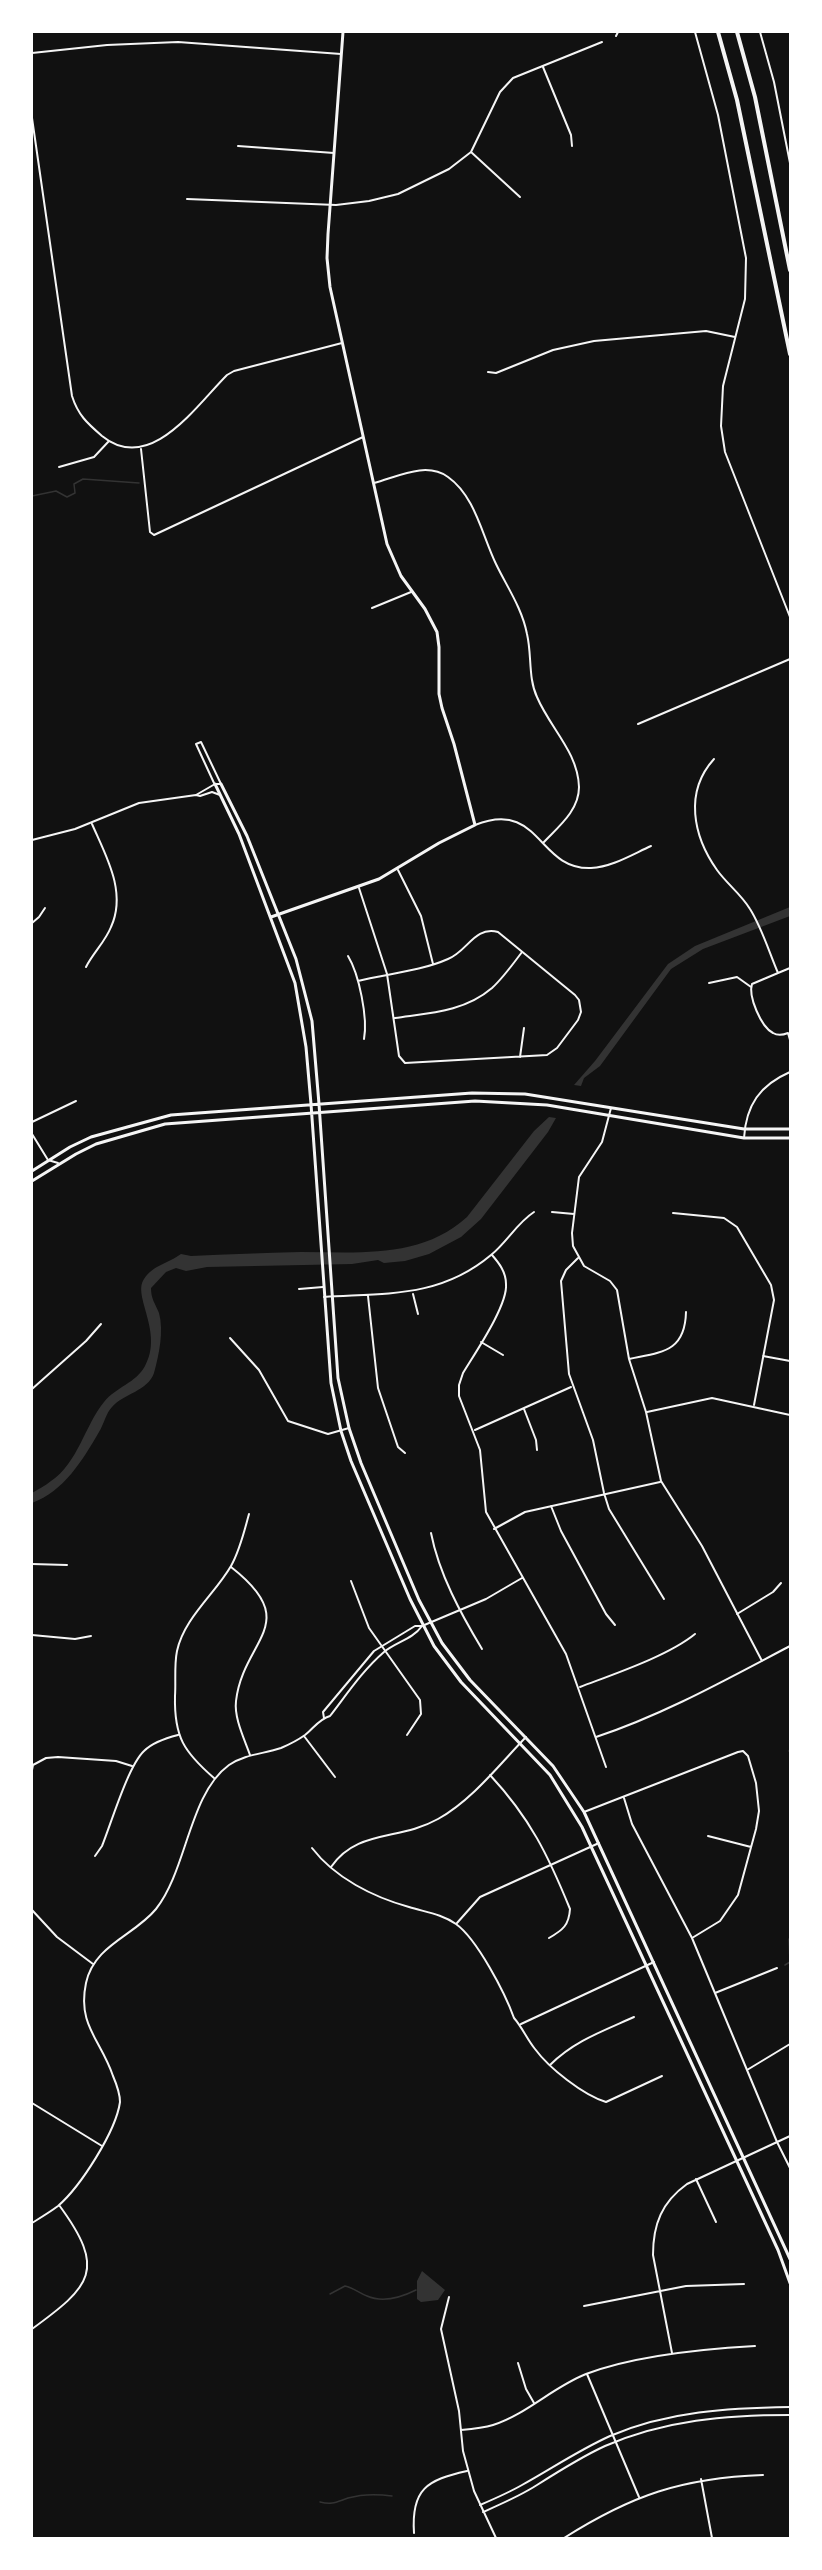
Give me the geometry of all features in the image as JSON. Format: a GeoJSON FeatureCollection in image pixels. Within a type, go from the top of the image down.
{"type":"FeatureCollection","features":[{"type":"Feature","properties":{"kind":"highway"},"geometry":{"type":"LineString","coordinates":[[718,32],[737,100],[790,354]]}},
{"type":"Feature","properties":{"kind":"highway"},"geometry":{"type":"LineString","coordinates":[[738,32],[755,97],[790,270]]}},
{"type":"Feature","properties":{"kind":"main road"},"geometry":{"type":"LineString","coordinates":[[271,917],[359,888],[398,870],[439,843],[475,825],[442,708],[436,632],[425,609],[401,576],[387,544],[342,343],[328,269],[330,205],[343,32]]}},
{"type":"Feature","properties":{"kind":"main road"},"geometry":{"type":"LineString","coordinates":[[215,784],[239,834],[295,983],[305,1035],[331,1383],[341,1431],[354,1468],[422,1626],[443,1660],[560,1788],[591,1846],[647,1966],[737,2161],[790,2283]]}},
{"type":"Feature","properties":{"kind":"main road"},"geometry":{"type":"LineString","coordinates":[[221,784],[247,836],[291,943],[305,989],[315,1043],[338,1378],[349,1428],[365,1474],[430,1622],[451,1656],[470,1680],[553,1766],[584,1812],[790,2259]]}},
{"type":"Feature","properties":{"kind":"main road"},"geometry":{"type":"LineString","coordinates":[[32,1171],[91,1137],[149,1119],[209,1111],[495,1092],[547,1096],[744,1129],[790,1129]]}},
{"type":"Feature","properties":{"kind":"main road"},"geometry":{"type":"LineString","coordinates":[[32,1181],[96,1144],[165,1124],[495,1100],[609,1115],[744,1138],[790,1138]]}},
{"type":"Feature","properties":{"kind":"street"},"geometry":{"type":"LineString","coordinates":[[616,36],[618,32]]}},
{"type":"Feature","properties":{"kind":"street"},"geometry":{"type":"LineString","coordinates":[[695,32],[718,115],[746,249],[745,299],[725,373],[721,403],[725,452],[738,490],[790,617]]}},
{"type":"Feature","properties":{"kind":"street"},"geometry":{"type":"LineString","coordinates":[[760,32],[790,163]]}},
{"type":"Feature","properties":{"kind":"street"},"geometry":{"type":"LineString","coordinates":[[32,53],[178,42],[341,54]]}},
{"type":"Feature","properties":{"kind":"street"},"geometry":{"type":"LineString","coordinates":[[186,199],[330,205],[369,201],[398,194],[449,169],[471,152],[502,88],[519,74],[543,67],[602,42]]}},
{"type":"Feature","properties":{"kind":"street"},"geometry":{"type":"LineString","coordinates":[[543,67],[571,135],[572,146]]}},
{"type":"Feature","properties":{"kind":"street"},"geometry":{"type":"LineString","coordinates":[[32,118],[72,396],[82,419],[109,441],[124,448],[141,449],[158,441],[173,430],[234,370],[342,343]]}},
{"type":"Feature","properties":{"kind":"street"},"geometry":{"type":"LineString","coordinates":[[237,146],[334,153]]}},
{"type":"Feature","properties":{"kind":"street"},"geometry":{"type":"LineString","coordinates":[[471,152],[520,197]]}},
{"type":"Feature","properties":{"kind":"street"},"geometry":{"type":"LineString","coordinates":[[488,372],[496,373],[553,350],[594,341],[706,331],[735,337]]}},
{"type":"Feature","properties":{"kind":"street"},"geometry":{"type":"LineString","coordinates":[[141,449],[151,535],[363,437]]}},
{"type":"Feature","properties":{"kind":"street"},"geometry":{"type":"LineString","coordinates":[[59,466],[94,457],[109,441]]}},
{"type":"Feature","properties":{"kind":"street"},"geometry":{"type":"LineString","coordinates":[[373,483],[421,470],[441,473],[457,485],[477,516],[495,561],[521,611],[527,633],[532,681],[536,696],[564,740],[578,778],[578,799],[573,809],[543,843]]}},
{"type":"Feature","properties":{"kind":"street"},"geometry":{"type":"LineString","coordinates":[[372,608],[411,592]]}},
{"type":"Feature","properties":{"kind":"street"},"geometry":{"type":"LineString","coordinates":[[638,724],[790,659]]}},
{"type":"Feature","properties":{"kind":"street"},"geometry":{"type":"LineString","coordinates":[[196,795],[215,784],[221,784],[201,742],[196,744],[215,784]]}},
{"type":"Feature","properties":{"kind":"street"},"geometry":{"type":"LineString","coordinates":[[714,759],[698,789],[694,804],[694,822],[706,853],[753,915],[778,973]]}},
{"type":"Feature","properties":{"kind":"street"},"geometry":{"type":"LineString","coordinates":[[32,840],[92,824],[139,804],[214,792],[220,795]]}},
{"type":"Feature","properties":{"kind":"street"},"geometry":{"type":"LineString","coordinates":[[475,825],[500,817],[515,820],[523,824],[567,863],[579,867],[592,868],[615,862],[651,846]]}},
{"type":"Feature","properties":{"kind":"street"},"geometry":{"type":"LineString","coordinates":[[86,968],[112,927],[117,904],[113,873],[92,824]]}},
{"type":"Feature","properties":{"kind":"street"},"geometry":{"type":"LineString","coordinates":[[398,870],[421,916],[433,964]]}},
{"type":"Feature","properties":{"kind":"street"},"geometry":{"type":"LineString","coordinates":[[358,981],[387,974],[433,964],[449,959],[460,952],[475,935],[490,930],[498,932],[575,995],[581,1006],[578,1020],[552,1052],[540,1056],[485,1057],[405,1063],[401,1060],[387,974],[359,888]]}},
{"type":"Feature","properties":{"kind":"street"},"geometry":{"type":"LineString","coordinates":[[32,923],[45,908]]}},
{"type":"Feature","properties":{"kind":"street"},"geometry":{"type":"LineString","coordinates":[[395,1018],[442,1012],[473,1000],[493,987],[523,952]]}},
{"type":"Feature","properties":{"kind":"street"},"geometry":{"type":"LineString","coordinates":[[348,956],[354,966],[358,981],[365,1025],[364,1039]]}},
{"type":"Feature","properties":{"kind":"street"},"geometry":{"type":"LineString","coordinates":[[751,987],[752,984],[790,968]]}},
{"type":"Feature","properties":{"kind":"street"},"geometry":{"type":"LineString","coordinates":[[710,983],[737,977],[751,987],[754,1006],[770,1032],[781,1035],[789,1033],[790,1040]]}},
{"type":"Feature","properties":{"kind":"street"},"geometry":{"type":"LineString","coordinates":[[520,1057],[524,1028]]}},
{"type":"Feature","properties":{"kind":"street"},"geometry":{"type":"LineString","coordinates":[[744,1138],[744,1129],[752,1101],[770,1082],[790,1072]]}},
{"type":"Feature","properties":{"kind":"street"},"geometry":{"type":"LineString","coordinates":[[32,1122],[76,1101]]}},
{"type":"Feature","properties":{"kind":"street"},"geometry":{"type":"LineString","coordinates":[[611,1108],[602,1142],[579,1177],[573,1246],[584,1266],[610,1281],[617,1290],[629,1359],[646,1412],[661,1481],[702,1546],[762,1661]]}},
{"type":"Feature","properties":{"kind":"street"},"geometry":{"type":"LineString","coordinates":[[32,1134],[48,1160],[58,1164]]}},
{"type":"Feature","properties":{"kind":"street"},"geometry":{"type":"LineString","coordinates":[[324,1297],[413,1292],[453,1279],[492,1255],[525,1218],[534,1212]]}},
{"type":"Feature","properties":{"kind":"street"},"geometry":{"type":"LineString","coordinates":[[552,1212],[574,1214]]}},
{"type":"Feature","properties":{"kind":"street"},"geometry":{"type":"LineString","coordinates":[[673,1213],[724,1218],[737,1227],[773,1292],[774,1300],[754,1405]]}},
{"type":"Feature","properties":{"kind":"street"},"geometry":{"type":"LineString","coordinates":[[492,1255],[502,1267],[507,1283],[505,1299],[463,1372],[459,1386],[462,1404],[475,1430],[480,1450],[485,1507],[494,1529],[566,1654],[580,1687],[606,1767]]}},
{"type":"Feature","properties":{"kind":"street"},"geometry":{"type":"LineString","coordinates":[[578,1258],[566,1270],[561,1281],[572,1387],[592,1440],[604,1493],[615,1520],[664,1599]]}},
{"type":"Feature","properties":{"kind":"street"},"geometry":{"type":"LineString","coordinates":[[299,1289],[323,1287]]}},
{"type":"Feature","properties":{"kind":"street"},"geometry":{"type":"LineString","coordinates":[[413,1292],[418,1314]]}},
{"type":"Feature","properties":{"kind":"street"},"geometry":{"type":"LineString","coordinates":[[368,1296],[372,1352],[378,1388],[398,1447],[405,1454]]}},
{"type":"Feature","properties":{"kind":"street"},"geometry":{"type":"LineString","coordinates":[[629,1359],[665,1351],[673,1346],[686,1326],[686,1311]]}},
{"type":"Feature","properties":{"kind":"street"},"geometry":{"type":"LineString","coordinates":[[32,1389],[86,1341],[101,1324]]}},
{"type":"Feature","properties":{"kind":"street"},"geometry":{"type":"LineString","coordinates":[[230,1338],[259,1370],[288,1421],[328,1434],[349,1428]]}},
{"type":"Feature","properties":{"kind":"street"},"geometry":{"type":"LineString","coordinates":[[481,1342],[502,1355]]}},
{"type":"Feature","properties":{"kind":"street"},"geometry":{"type":"LineString","coordinates":[[763,1356],[790,1361]]}},
{"type":"Feature","properties":{"kind":"street"},"geometry":{"type":"LineString","coordinates":[[475,1430],[572,1387]]}},
{"type":"Feature","properties":{"kind":"street"},"geometry":{"type":"LineString","coordinates":[[646,1412],[712,1398],[754,1405],[790,1415]]}},
{"type":"Feature","properties":{"kind":"street"},"geometry":{"type":"LineString","coordinates":[[524,1409],[536,1440],[537,1450]]}},
{"type":"Feature","properties":{"kind":"street"},"geometry":{"type":"LineString","coordinates":[[494,1529],[525,1512],[661,1481]]}},
{"type":"Feature","properties":{"kind":"street"},"geometry":{"type":"LineString","coordinates":[[551,1505],[561,1532],[606,1614],[615,1625]]}},
{"type":"Feature","properties":{"kind":"street"},"geometry":{"type":"LineString","coordinates":[[215,1779],[187,1752],[178,1735],[175,1712],[177,1650],[185,1632],[230,1567],[242,1539],[249,1514]]}},
{"type":"Feature","properties":{"kind":"street"},"geometry":{"type":"LineString","coordinates":[[431,1533],[442,1567],[460,1609],[482,1649]]}},
{"type":"Feature","properties":{"kind":"street"},"geometry":{"type":"LineString","coordinates":[[32,1564],[67,1565]]}},
{"type":"Feature","properties":{"kind":"street"},"geometry":{"type":"LineString","coordinates":[[230,1567],[254,1588],[263,1600],[267,1615],[266,1631],[240,1683],[236,1704],[240,1726],[250,1755]]}},
{"type":"Feature","properties":{"kind":"street"},"geometry":{"type":"LineString","coordinates":[[324,1718],[323,1712],[362,1664],[380,1646],[415,1626],[422,1626],[486,1599],[522,1578]]}},
{"type":"Feature","properties":{"kind":"street"},"geometry":{"type":"LineString","coordinates":[[351,1581],[365,1622],[420,1700],[421,1714],[407,1735]]}},
{"type":"Feature","properties":{"kind":"street"},"geometry":{"type":"LineString","coordinates":[[738,1614],[773,1592],[782,1583]]}},
{"type":"Feature","properties":{"kind":"street"},"geometry":{"type":"LineString","coordinates":[[32,2223],[59,2205],[76,2186],[114,2125],[120,2099],[113,2073],[86,2022],[83,2008],[84,1992],[93,1964],[107,1947],[134,1930],[156,1909],[170,1886],[205,1795],[215,1779],[230,1765],[250,1755],[280,1748],[304,1736],[324,1718],[330,1716],[361,1676],[385,1652],[418,1632],[422,1626]]}},
{"type":"Feature","properties":{"kind":"street"},"geometry":{"type":"LineString","coordinates":[[580,1687],[662,1653],[687,1641],[695,1634]]}},
{"type":"Feature","properties":{"kind":"street"},"geometry":{"type":"LineString","coordinates":[[32,1635],[75,1639],[91,1636]]}},
{"type":"Feature","properties":{"kind":"street"},"geometry":{"type":"LineString","coordinates":[[596,1737],[680,1703],[790,1646]]}},
{"type":"Feature","properties":{"kind":"street"},"geometry":{"type":"LineString","coordinates":[[95,1856],[110,1826],[132,1766],[144,1750],[160,1740],[178,1735]]}},
{"type":"Feature","properties":{"kind":"street"},"geometry":{"type":"LineString","coordinates":[[304,1736],[335,1777]]}},
{"type":"Feature","properties":{"kind":"street"},"geometry":{"type":"LineString","coordinates":[[331,1867],[339,1855],[357,1843],[404,1833],[441,1818],[460,1804],[526,1737]]}},
{"type":"Feature","properties":{"kind":"street"},"geometry":{"type":"LineString","coordinates":[[584,1812],[743,1751],[748,1756],[759,1797],[758,1822],[735,1903],[715,1925],[692,1938]]}},
{"type":"Feature","properties":{"kind":"street"},"geometry":{"type":"LineString","coordinates":[[32,1770],[33,1765],[46,1758],[58,1757],[116,1761],[132,1766]]}},
{"type":"Feature","properties":{"kind":"street"},"geometry":{"type":"LineString","coordinates":[[490,1775],[526,1817],[570,1909],[566,1927],[549,1938]]}},
{"type":"Feature","properties":{"kind":"street"},"geometry":{"type":"LineString","coordinates":[[624,1798],[633,1824],[692,1938],[790,2168]]}},
{"type":"Feature","properties":{"kind":"street"},"geometry":{"type":"LineString","coordinates":[[708,1836],[751,1847]]}},
{"type":"Feature","properties":{"kind":"street"},"geometry":{"type":"LineString","coordinates":[[457,1924],[480,1897],[599,1843]]}},
{"type":"Feature","properties":{"kind":"street"},"geometry":{"type":"LineString","coordinates":[[312,1848],[331,1867],[355,1885],[384,1899],[439,1914],[457,1924],[481,1953],[514,2018],[521,2024],[536,2050],[561,2074],[606,2102],[662,2076]]}},
{"type":"Feature","properties":{"kind":"street"},"geometry":{"type":"LineString","coordinates":[[32,1910],[57,1937],[93,1964]]}},
{"type":"Feature","properties":{"kind":"street"},"geometry":{"type":"LineString","coordinates":[[521,2024],[654,1962]]}},
{"type":"Feature","properties":{"kind":"street"},"geometry":{"type":"LineString","coordinates":[[715,1993],[777,1968]]}},
{"type":"Feature","properties":{"kind":"street"},"geometry":{"type":"LineString","coordinates":[[550,2065],[576,2043],[634,2017]]}},
{"type":"Feature","properties":{"kind":"street"},"geometry":{"type":"LineString","coordinates":[[747,2070],[790,2044]]}},
{"type":"Feature","properties":{"kind":"street"},"geometry":{"type":"LineString","coordinates":[[32,2103],[102,2146]]}},
{"type":"Feature","properties":{"kind":"street"},"geometry":{"type":"LineString","coordinates":[[673,2354],[653,2255],[656,2224],[673,2195],[696,2179],[790,2136]]}},
{"type":"Feature","properties":{"kind":"street"},"geometry":{"type":"LineString","coordinates":[[696,2179],[716,2222]]}},
{"type":"Feature","properties":{"kind":"street"},"geometry":{"type":"LineString","coordinates":[[32,2329],[67,2304],[79,2291],[87,2273],[87,2255],[82,2239],[59,2205]]}},
{"type":"Feature","properties":{"kind":"street"},"geometry":{"type":"LineString","coordinates":[[584,2306],[697,2285],[744,2284]]}},
{"type":"Feature","properties":{"kind":"street"},"geometry":{"type":"LineString","coordinates":[[449,2297],[441,2329],[467,2471],[496,2538]]}},
{"type":"Feature","properties":{"kind":"street"},"geometry":{"type":"LineString","coordinates":[[461,2430],[492,2426],[513,2417],[556,2388],[587,2374],[673,2354],[755,2346]]}},
{"type":"Feature","properties":{"kind":"street"},"geometry":{"type":"LineString","coordinates":[[518,2363],[526,2389],[534,2403]]}},
{"type":"Feature","properties":{"kind":"street"},"geometry":{"type":"LineString","coordinates":[[587,2374],[639,2497]]}},
{"type":"Feature","properties":{"kind":"street"},"geometry":{"type":"LineString","coordinates":[[480,2505],[518,2487],[569,2456],[612,2435],[652,2422],[723,2409],[790,2407]]}},
{"type":"Feature","properties":{"kind":"street"},"geometry":{"type":"LineString","coordinates":[[698,2412],[699,2419]]}},
{"type":"Feature","properties":{"kind":"street"},"geometry":{"type":"LineString","coordinates":[[483,2512],[522,2494],[574,2462],[615,2442],[655,2428],[725,2416],[790,2415]]}},
{"type":"Feature","properties":{"kind":"street"},"geometry":{"type":"LineString","coordinates":[[414,2533],[414,2510],[420,2493],[440,2478],[467,2471]]}},
{"type":"Feature","properties":{"kind":"street"},"geometry":{"type":"LineString","coordinates":[[544,2472],[548,2478]]}},
{"type":"Feature","properties":{"kind":"street"},"geometry":{"type":"LineString","coordinates":[[564,2538],[607,2512],[639,2497],[701,2479],[764,2475]]}},
{"type":"Feature","properties":{"kind":"street"},"geometry":{"type":"LineString","coordinates":[[701,2479],[712,2538]]}},
{"type":"Feature","properties":{"kind":"street"},"geometry":{"type":"LineString","coordinates":[[765,2538],[772,2538]]}},
{"type":"Feature","properties":{"kind":"shaded area"},"geometry":{"type":"Polygon","coordinates":[[[790,907],[790,916],[703,949],[671,969],[600,1066],[584,1078],[581,1086],[574,1085],[595,1061],[668,964],[695,946],[790,907]]]}},
{"type":"Feature","properties":{"kind":"shaded area"},"geometry":{"type":"Polygon","coordinates":[[[549,1117],[556,1118],[548,1132],[481,1219],[461,1237],[429,1254],[405,1261],[384,1263],[378,1260],[352,1264],[207,1267],[186,1271],[176,1268],[166,1272],[151,1288],[161,1327],[158,1359],[151,1379],[112,1407],[93,1443],[71,1474],[54,1491],[32,1503],[32,1493],[51,1481],[68,1464],[104,1402],[136,1377],[145,1366],[150,1353],[151,1340],[141,1286],[144,1279],[156,1267],[181,1254],[191,1256],[367,1252],[410,1247],[430,1240],[449,1231],[467,1217],[534,1131],[549,1117]]]}},
{"type":"Feature","properties":{"kind":"shaded area"},"geometry":{"type":"Polygon","coordinates":[[[422,2271],[445,2290],[438,2300],[421,2302],[417,2299],[417,2281],[422,2271]]]}},
{"type":"Feature","properties":{"kind":"waterway"},"geometry":{"type":"LineString","coordinates":[[32,496],[56,491],[67,497],[75,493],[74,484],[83,479],[139,483]]}},
{"type":"Feature","properties":{"kind":"waterway"},"geometry":{"type":"LineString","coordinates":[[785,1965],[790,1962],[789,1939]]}},
{"type":"Feature","properties":{"kind":"waterway"},"geometry":{"type":"LineString","coordinates":[[330,2294],[345,2286],[373,2298],[386,2299],[399,2297],[416,2290]]}},
{"type":"Feature","properties":{"kind":"waterway"},"geometry":{"type":"LineString","coordinates":[[320,2502],[331,2503],[364,2495],[392,2496]]}}]}
